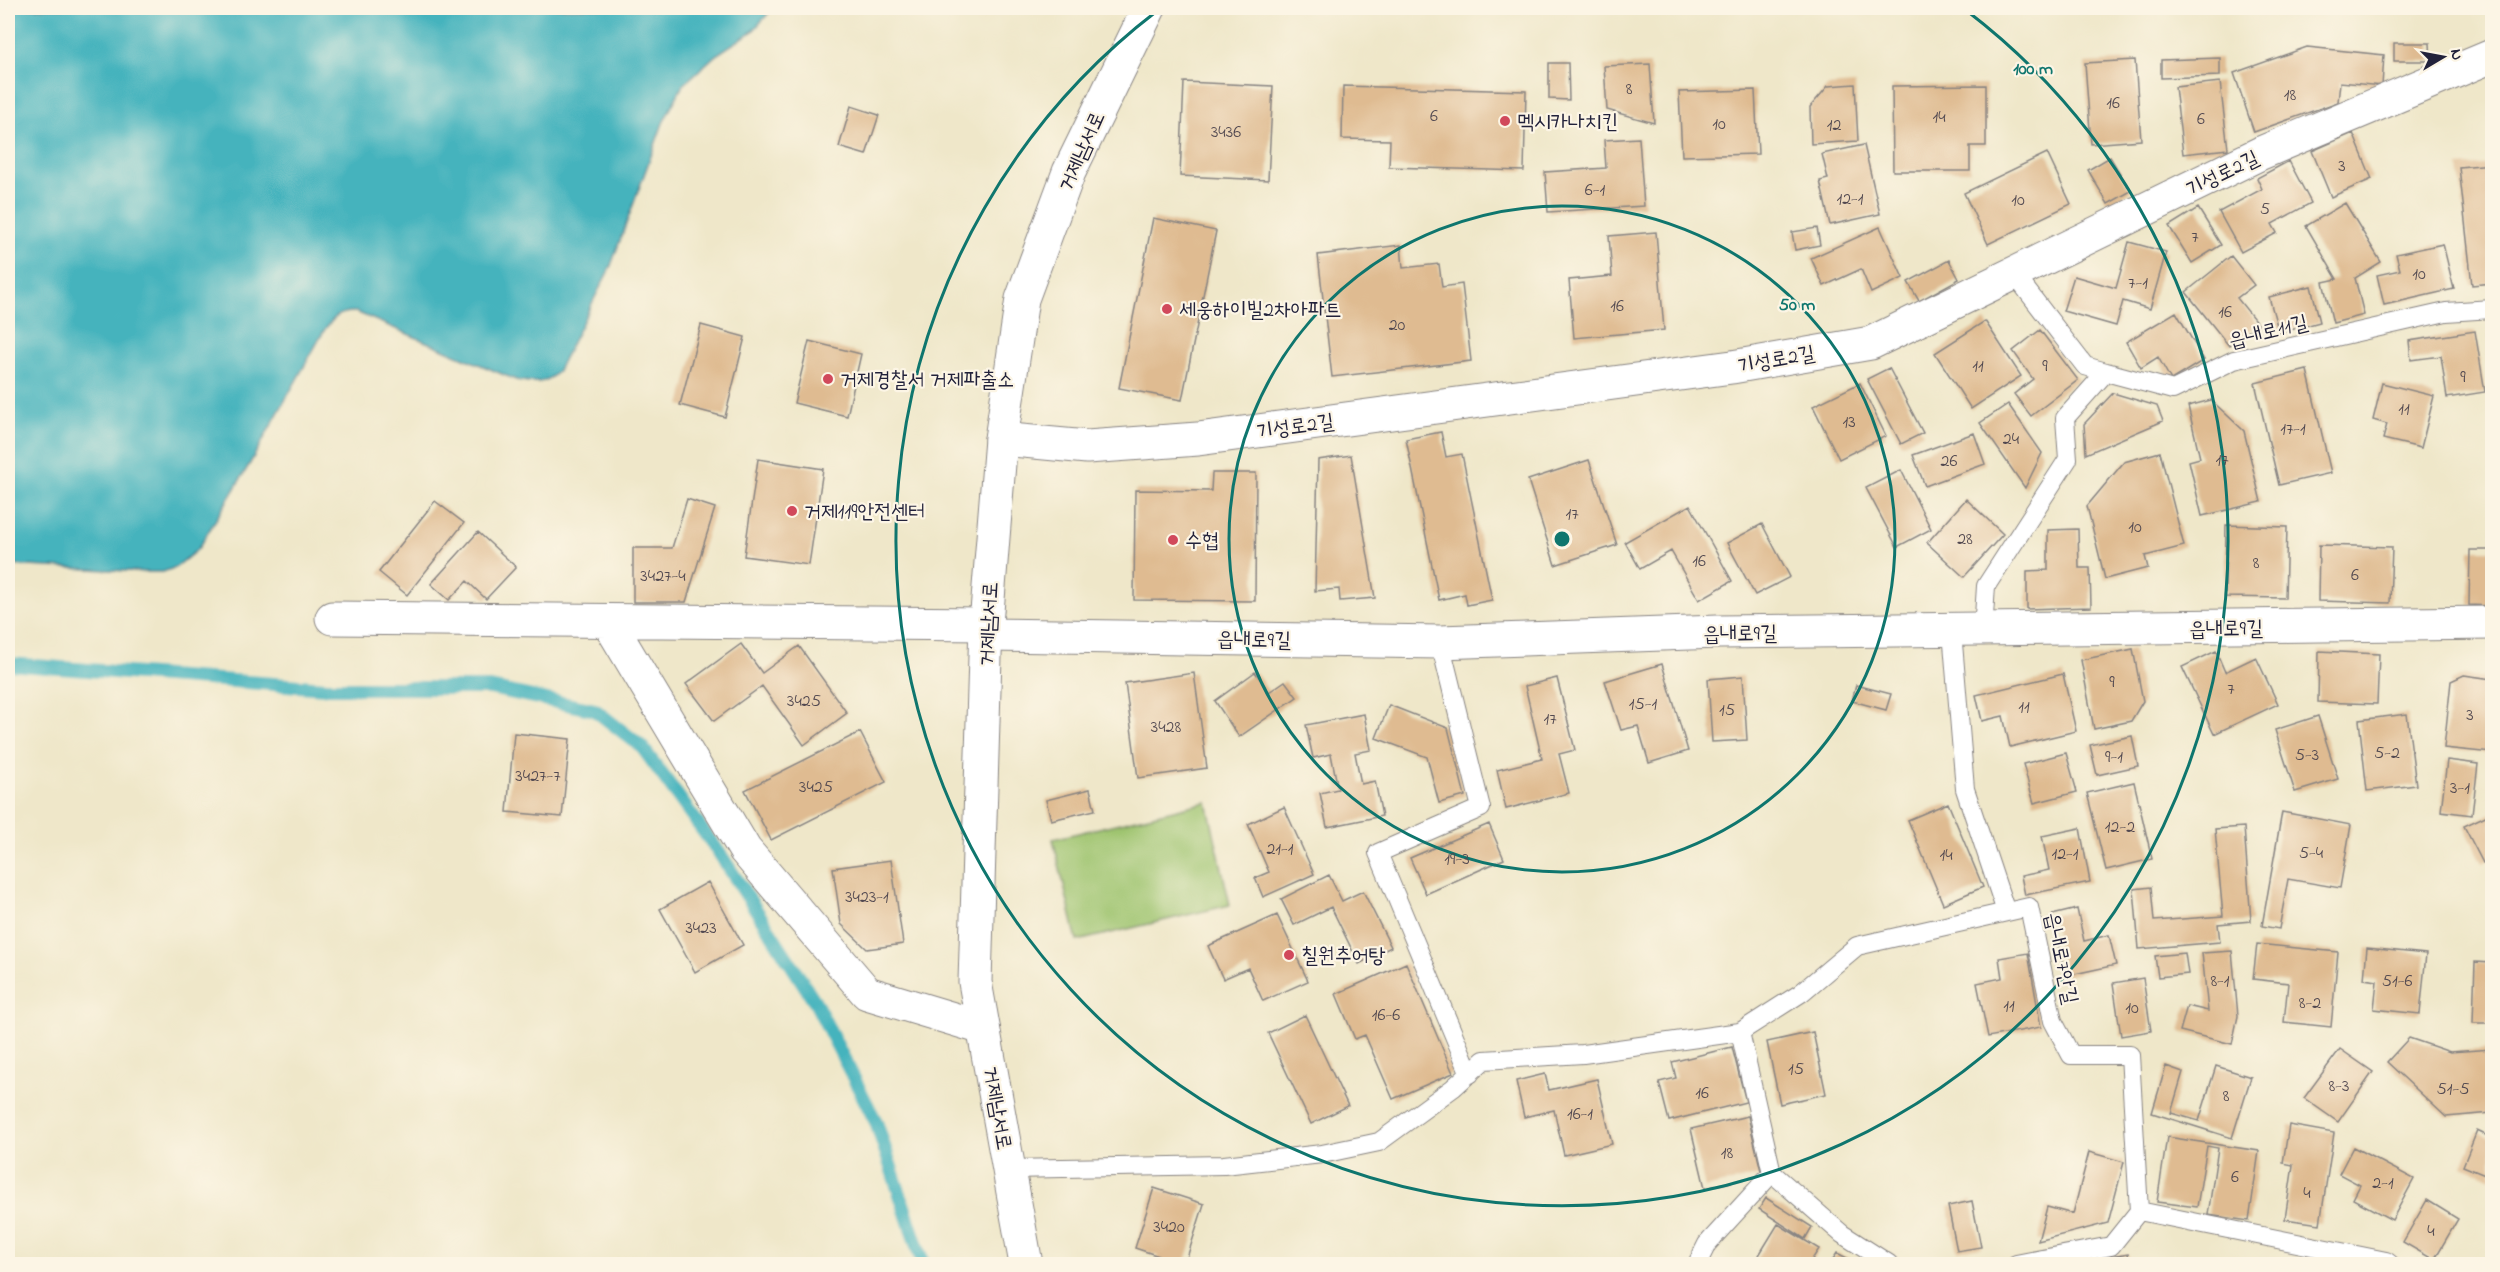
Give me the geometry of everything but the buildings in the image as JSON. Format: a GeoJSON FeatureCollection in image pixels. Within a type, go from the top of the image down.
{"type":"FeatureCollection","features":[{"type":"Feature","properties":{"kind":"street","name":"거제남서로"},"geometry":{"type":"LineString","coordinates":[[1026,1264],[975,982],[987,630],[1001,439],[1022,299],[1070,172],[1149,8]]}},
{"type":"Feature","properties":{"kind":"street","name":"기성로2길"},"geometry":{"type":"LineString","coordinates":[[1001,439],[1086,447],[1198,438],[1732,367],[1871,343],[2015,275],[2261,153],[2493,56]]}},
{"type":"Feature","properties":{"kind":"street","name":"읍내로9길"},"geometry":{"type":"LineString","coordinates":[[332,618],[608,621],[1440,642],[1718,632],[1968,631],[2493,623]]}},
{"type":"Feature","properties":{"kind":"street"},"geometry":{"type":"LineString","coordinates":[[608,621],[745,850],[867,993],[983,1028]]}},
{"type":"Feature","properties":{"kind":"lane","name":"읍내로11길"},"geometry":{"type":"LineString","coordinates":[[2015,275],[2085,366],[2173,390],[2234,360],[2446,312],[2493,309]]}},
{"type":"Feature","properties":{"kind":"lane"},"geometry":{"type":"LineString","coordinates":[[2006,912],[1965,789],[1968,631],[1986,586],[2068,459],[2065,418],[2106,372]]}},
{"type":"Feature","properties":{"kind":"lane"},"geometry":{"type":"LineString","coordinates":[[1440,642],[1481,808],[1378,853],[1470,1074]]}},
{"type":"Feature","properties":{"kind":"lane","name":"읍내로7안길"},"geometry":{"type":"LineString","coordinates":[[1740,1032],[1801,993],[1857,946],[2029,907],[2053,1021],[2071,1055],[2130,1055],[2139,1211]]}},
{"type":"Feature","properties":{"kind":"lane"},"geometry":{"type":"LineString","coordinates":[[1009,1169],[1224,1165],[1322,1154],[1379,1142],[1470,1074],[1484,1060],[1595,1053],[1740,1032],[1772,1173],[1842,1234],[1889,1264]]}},
{"type":"Feature","properties":{"kind":"lane"},"geometry":{"type":"LineString","coordinates":[[1697,1264],[1707,1244],[1772,1173]]}},
{"type":"Feature","properties":{"kind":"lane"},"geometry":{"type":"LineString","coordinates":[[2016,1264],[2046,1262],[2111,1246],[2139,1211],[2386,1261],[2390,1264]]}},
{"type":"Feature","properties":{"kind":"green space"},"geometry":{"type":"Polygon","coordinates":[[[1207,802],[1230,905],[1077,941],[1053,839],[1207,802]]]}},
{"type":"Feature","properties":{"kind":"water"},"geometry":{"type":"Polygon","coordinates":[[[8,8],[773,8],[753,31],[716,55],[683,85],[663,123],[610,268],[557,372],[548,379],[538,382],[516,380],[356,312],[342,314],[325,329],[249,465],[198,549],[176,567],[163,572],[148,572],[8,565],[8,8]]]}},
{"type":"Feature","properties":{"kind":"waterway"},"geometry":{"type":"LineString","coordinates":[[8,664],[326,688],[490,688],[595,710],[642,747],[722,857],[814,1000],[876,1122],[923,1264]]}},
{"type":"Feature","properties":{"kind":"place","name":"멕시카나치킨"},"geometry":{"type":"Point","coordinates":[1505,121]}},
{"type":"Feature","properties":{"kind":"place","name":"세웅하이빌2차아파트"},"geometry":{"type":"Point","coordinates":[1167,309]}},
{"type":"Feature","properties":{"kind":"place","name":"거제경찰서 거제파출소"},"geometry":{"type":"Point","coordinates":[828,379]}},
{"type":"Feature","properties":{"kind":"place","name":"거제119안전센터"},"geometry":{"type":"Point","coordinates":[792,511]}},
{"type":"Feature","properties":{"kind":"place","name":"수협"},"geometry":{"type":"Point","coordinates":[1173,540]}},
{"type":"Feature","properties":{"kind":"place","name":"칠원추어탕"},"geometry":{"type":"Point","coordinates":[1289,955]}}]}
